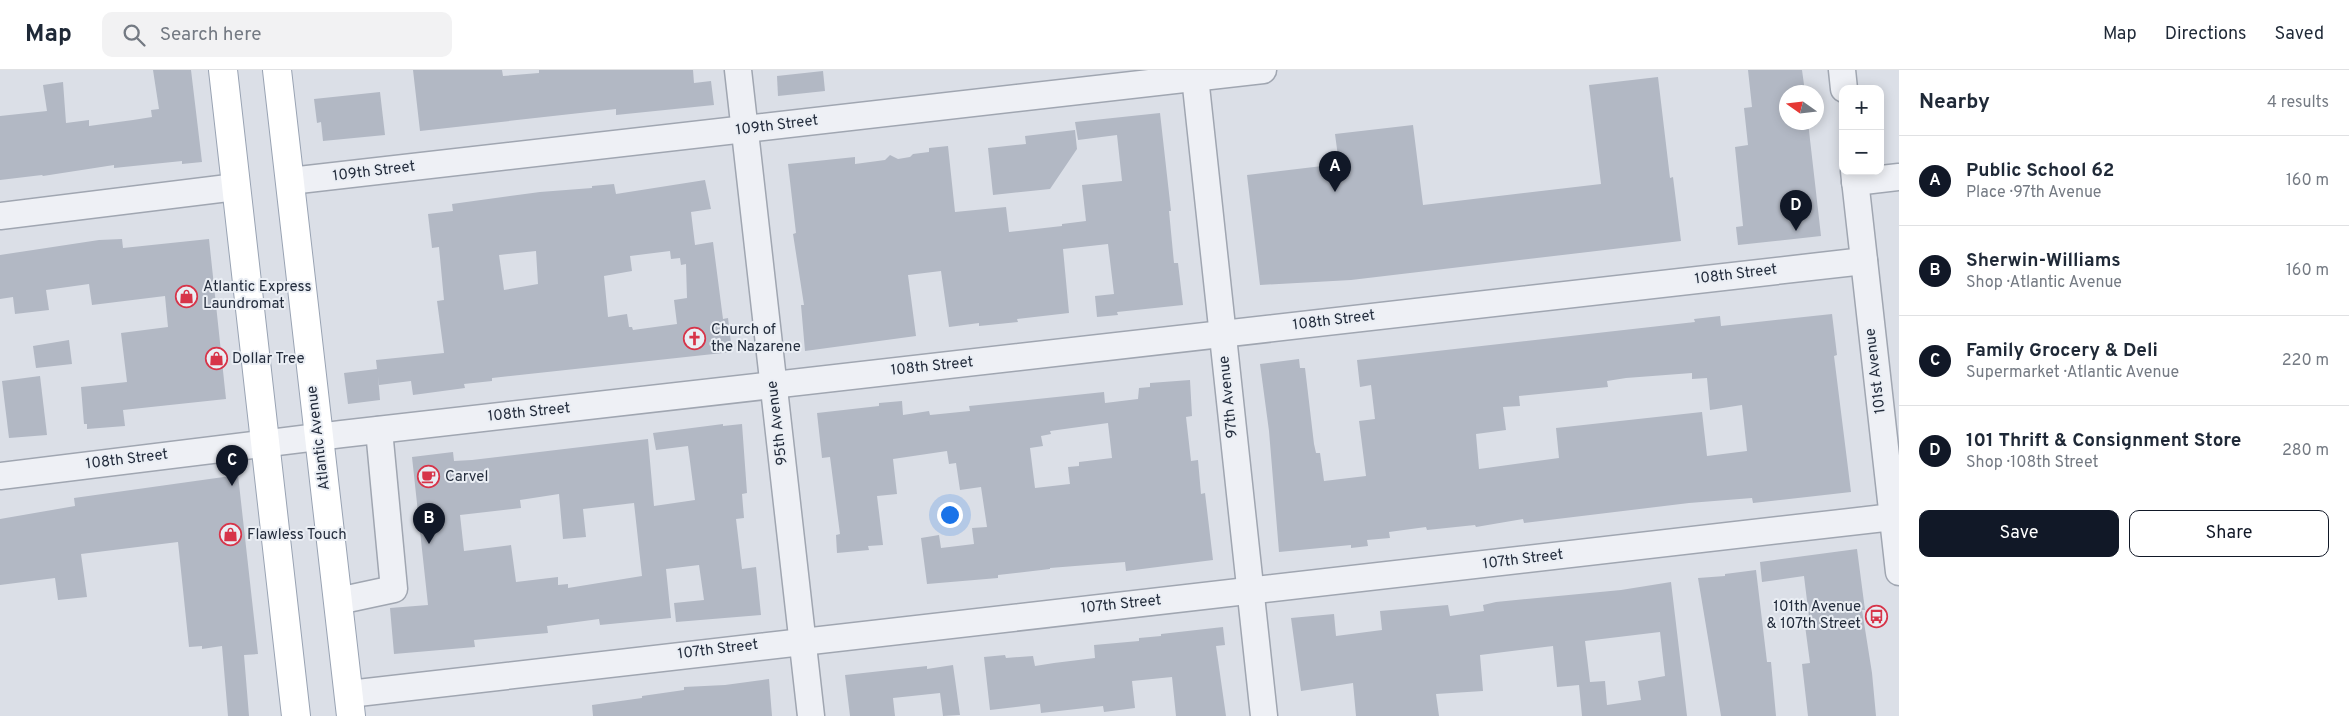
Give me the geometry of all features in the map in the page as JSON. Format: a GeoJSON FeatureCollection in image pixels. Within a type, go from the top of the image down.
{"type":"FeatureCollection","features":[{"type":"Feature","properties":{"kind":"main road"},"geometry":{"type":"LineString","coordinates":[[223,70],[296,716]]}},
{"type":"Feature","properties":{"kind":"main road","name":"Atlantic Avenue"},"geometry":{"type":"LineString","coordinates":[[278,70],[350,705]]}},
{"type":"Feature","properties":{"kind":"street","name":"95th Avenue"},"geometry":{"type":"LineString","coordinates":[[738,70],[811,716]]}},
{"type":"Feature","properties":{"kind":"street","name":"109th Street"},"geometry":{"type":"LineString","coordinates":[[290,181],[1263,70]]}},
{"type":"Feature","properties":{"kind":"street"},"geometry":{"type":"LineString","coordinates":[[1842,70],[1844,85]]}},
{"type":"Feature","properties":{"kind":"street","name":"97th Avenue"},"geometry":{"type":"LineString","coordinates":[[1194,78],[1264,716]]}},
{"type":"Feature","properties":{"kind":"street"},"geometry":{"type":"LineString","coordinates":[[1854,176],[1899,177]]}},
{"type":"Feature","properties":{"kind":"street","name":"101st Avenue"},"geometry":{"type":"LineString","coordinates":[[1854,176],[1864,261],[1891,426],[1893,517],[1899,572]]}},
{"type":"Feature","properties":{"kind":"street"},"geometry":{"type":"LineString","coordinates":[[0,216],[236,187]]}},
{"type":"Feature","properties":{"kind":"street","name":"108th Street"},"geometry":{"type":"LineString","coordinates":[[0,476],[319,436],[1864,261]]}},
{"type":"Feature","properties":{"kind":"street"},"geometry":{"type":"LineString","coordinates":[[338,601],[394,589],[379,430]]}},
{"type":"Feature","properties":{"kind":"street","name":"107th Street"},"geometry":{"type":"LineString","coordinates":[[350,705],[803,640],[1251,591],[1893,517]]}},
{"type":"Feature","properties":{"kind":"building"},"geometry":{"type":"Polygon","coordinates":[[[153,70],[191,70],[202,162],[182,164],[182,161],[114,168],[114,165],[43,176],[0,180],[0,116],[47,111],[43,85],[63,82],[66,123],[89,120],[89,126],[133,120],[152,117],[151,110],[159,109],[153,70]]]}},
{"type":"Feature","properties":{"kind":"building"},"geometry":{"type":"Polygon","coordinates":[[[413,70],[502,70],[503,76],[539,73],[539,70],[693,70],[694,83],[711,81],[714,105],[616,115],[616,109],[420,131],[413,70]]]}},
{"type":"Feature","properties":{"kind":"building"},"geometry":{"type":"Polygon","coordinates":[[[1748,70],[1802,70],[1804,85],[1779,85],[1779,130],[1809,130],[1821,236],[1738,245],[1736,227],[1743,226],[1735,147],[1748,145],[1744,108],[1752,107],[1748,70]]]}},
{"type":"Feature","properties":{"kind":"building"},"geometry":{"type":"Polygon","coordinates":[[[823,71],[825,91],[778,96],[777,76],[823,71]]]}},
{"type":"Feature","properties":{"kind":"building"},"geometry":{"type":"Polygon","coordinates":[[[1658,77],[1670,178],[1673,177],[1681,241],[1351,280],[1260,285],[1247,175],[1339,164],[1335,134],[1413,125],[1423,205],[1601,184],[1589,85],[1658,77]]]}},
{"type":"Feature","properties":{"kind":"building"},"geometry":{"type":"Polygon","coordinates":[[[380,92],[385,135],[323,141],[321,122],[317,123],[314,99],[380,92]]]}},
{"type":"Feature","properties":{"kind":"building"},"geometry":{"type":"Polygon","coordinates":[[[1160,113],[1171,211],[1169,211],[1174,263],[1178,263],[1183,305],[1117,312],[1118,315],[1097,317],[1095,296],[1114,294],[1108,244],[1063,249],[1069,313],[1017,319],[1018,322],[979,326],[979,323],[949,327],[941,271],[908,275],[916,336],[805,351],[801,305],[804,305],[793,234],[796,233],[788,164],[855,157],[855,164],[885,160],[890,155],[898,159],[910,157],[913,154],[929,152],[929,148],[948,146],[955,212],[1006,207],[1009,232],[1062,226],[1062,224],[1086,221],[1082,185],[1122,181],[1117,135],[1078,140],[1075,122],[1160,113]]]}},
{"type":"Feature","properties":{"kind":"building"},"geometry":{"type":"Polygon","coordinates":[[[1075,130],[1077,149],[1050,189],[993,195],[988,148],[1026,144],[1025,136],[1075,130]]]}},
{"type":"Feature","properties":{"kind":"building"},"geometry":{"type":"Polygon","coordinates":[[[705,180],[711,209],[691,212],[695,245],[713,242],[723,319],[728,318],[732,352],[492,378],[492,381],[464,384],[465,388],[413,395],[411,381],[379,385],[378,376],[380,400],[348,404],[344,373],[377,369],[376,360],[444,353],[437,301],[444,300],[439,247],[432,248],[428,214],[453,211],[452,204],[540,192],[592,188],[592,186],[614,184],[616,194],[705,180]],[[536,251],[499,255],[504,290],[538,284],[536,251]],[[670,251],[630,256],[632,271],[604,276],[608,317],[627,314],[629,327],[632,327],[633,330],[677,324],[674,300],[687,298],[686,264],[681,265],[680,258],[671,259],[670,251]]]}},
{"type":"Feature","properties":{"kind":"building"},"geometry":{"type":"Polygon","coordinates":[[[122,239],[123,248],[209,239],[226,399],[123,410],[125,426],[87,429],[87,424],[84,424],[81,387],[127,382],[121,333],[168,327],[165,296],[92,305],[89,284],[46,290],[49,310],[15,314],[13,297],[0,299],[0,255],[99,240],[122,239]]]}},
{"type":"Feature","properties":{"kind":"building"},"geometry":{"type":"Polygon","coordinates":[[[1832,314],[1837,355],[1834,356],[1851,492],[1753,503],[1752,498],[1689,503],[1524,523],[1523,519],[1476,527],[1475,525],[1427,530],[1426,527],[1389,532],[1390,538],[1367,540],[1368,546],[1351,548],[1351,545],[1279,552],[1269,431],[1260,364],[1299,359],[1300,368],[1305,368],[1314,444],[1316,453],[1320,453],[1324,481],[1366,476],[1359,421],[1375,419],[1371,385],[1360,387],[1357,360],[1695,322],[1694,319],[1720,316],[1721,326],[1832,314]],[[1692,373],[1626,378],[1607,381],[1608,387],[1519,396],[1520,406],[1503,407],[1506,430],[1476,434],[1479,469],[1559,458],[1556,428],[1702,412],[1707,456],[1747,451],[1742,405],[1710,410],[1707,378],[1692,379],[1692,373]]]}},
{"type":"Feature","properties":{"kind":"building"},"geometry":{"type":"Polygon","coordinates":[[[69,340],[72,364],[36,368],[33,346],[69,340]]]}},
{"type":"Feature","properties":{"kind":"building"},"geometry":{"type":"Polygon","coordinates":[[[40,376],[47,435],[9,438],[2,381],[40,376]]]}},
{"type":"Feature","properties":{"kind":"building"},"geometry":{"type":"Polygon","coordinates":[[[1190,380],[1192,416],[1186,417],[1191,461],[1198,460],[1201,494],[1205,493],[1213,560],[1126,571],[1125,562],[1050,568],[998,575],[998,578],[927,584],[921,538],[939,535],[941,548],[974,544],[972,528],[987,527],[981,487],[960,490],[956,463],[949,464],[947,451],[893,459],[897,494],[877,496],[883,545],[868,546],[869,550],[837,553],[836,535],[840,534],[830,457],[822,458],[817,413],[879,406],[879,403],[902,401],[903,415],[929,411],[930,415],[970,411],[969,406],[1104,392],[1105,403],[1138,399],[1139,388],[1150,387],[1150,383],[1190,380]],[[1108,423],[1050,431],[1051,434],[1041,436],[1043,446],[1030,448],[1035,488],[1070,484],[1068,467],[1079,466],[1079,462],[1112,458],[1108,423]]]}},
{"type":"Feature","properties":{"kind":"building"},"geometry":{"type":"Polygon","coordinates":[[[723,424],[723,426],[742,424],[747,493],[742,494],[744,518],[736,519],[742,569],[756,567],[761,615],[676,622],[674,603],[704,600],[699,565],[666,569],[671,618],[600,625],[599,619],[547,626],[548,633],[474,640],[475,647],[394,654],[390,608],[428,605],[412,457],[453,452],[454,461],[472,460],[648,439],[654,506],[695,500],[688,446],[656,450],[653,433],[723,424]],[[559,494],[520,500],[521,508],[460,515],[464,551],[511,545],[516,582],[558,577],[558,585],[568,584],[568,588],[642,576],[634,503],[583,509],[586,537],[563,539],[559,494]]]}},
{"type":"Feature","properties":{"kind":"building"},"geometry":{"type":"Polygon","coordinates":[[[238,475],[258,654],[244,655],[249,716],[228,716],[222,646],[202,649],[202,646],[189,647],[178,542],[81,554],[87,597],[58,600],[55,578],[0,585],[0,519],[75,506],[74,498],[238,475]]]}},
{"type":"Feature","properties":{"kind":"building"},"geometry":{"type":"Polygon","coordinates":[[[1857,549],[1865,610],[1862,610],[1872,673],[1876,716],[1808,716],[1802,664],[1810,663],[1804,618],[1809,617],[1804,576],[1762,582],[1760,562],[1857,549]]]}},
{"type":"Feature","properties":{"kind":"building"},"geometry":{"type":"Polygon","coordinates":[[[1756,570],[1767,662],[1771,662],[1776,716],[1721,716],[1698,578],[1725,576],[1725,574],[1756,570]]]}},
{"type":"Feature","properties":{"kind":"building"},"geometry":{"type":"Polygon","coordinates":[[[1671,582],[1687,716],[1582,716],[1579,685],[1557,687],[1553,646],[1480,655],[1483,691],[1436,694],[1439,716],[1356,716],[1353,683],[1301,691],[1291,618],[1334,614],[1336,636],[1382,630],[1380,611],[1448,605],[1450,616],[1484,611],[1483,605],[1496,602],[1621,590],[1671,582]],[[1660,632],[1585,641],[1590,682],[1605,681],[1607,705],[1641,700],[1638,681],[1665,676],[1660,632]]]}},
{"type":"Feature","properties":{"kind":"building"},"geometry":{"type":"Polygon","coordinates":[[[1223,627],[1225,645],[1216,646],[1226,716],[1176,716],[1172,677],[1132,681],[1135,708],[1104,712],[1103,706],[1041,713],[1040,704],[990,710],[984,657],[1005,655],[1006,658],[1033,656],[1035,666],[1095,658],[1094,645],[1139,641],[1139,638],[1161,636],[1161,634],[1223,627]]]}},
{"type":"Feature","properties":{"kind":"building"},"geometry":{"type":"Polygon","coordinates":[[[953,665],[960,715],[943,716],[940,693],[893,698],[895,716],[850,716],[845,675],[927,666],[927,669],[953,665]]]}},
{"type":"Feature","properties":{"kind":"building"},"geometry":{"type":"Polygon","coordinates":[[[769,679],[772,716],[593,716],[592,705],[684,690],[684,687],[725,685],[769,679]]]}},
{"type":"Feature","properties":{"kind":"place","name":"Public School 62"},"geometry":{"type":"Point","coordinates":[1335,192]}},
{"type":"Feature","properties":{"kind":"place","name":"101 Thrift & Consignment Store"},"geometry":{"type":"Point","coordinates":[1796,231]}},
{"type":"Feature","properties":{"kind":"place","name":"Atlantic Express Laundromat"},"geometry":{"type":"Point","coordinates":[187,296]}},
{"type":"Feature","properties":{"kind":"place","name":"Church of the Nazarene"},"geometry":{"type":"Point","coordinates":[695,339]}},
{"type":"Feature","properties":{"kind":"place","name":"Dollar Tree"},"geometry":{"type":"Point","coordinates":[216,359]}},
{"type":"Feature","properties":{"kind":"place","name":"Carvel"},"geometry":{"type":"Point","coordinates":[429,477]}},
{"type":"Feature","properties":{"kind":"place","name":"Family Grocery & Deli"},"geometry":{"type":"Point","coordinates":[232,486]}},
{"type":"Feature","properties":{"kind":"place","name":"Flawless Touch"},"geometry":{"type":"Point","coordinates":[231,535]}},
{"type":"Feature","properties":{"kind":"place","name":"Sherwin-Williams"},"geometry":{"type":"Point","coordinates":[429,544]}},
{"type":"Feature","properties":{"kind":"place","name":"101th Avenue & 107th Street"},"geometry":{"type":"Point","coordinates":[1877,616]}}]}
